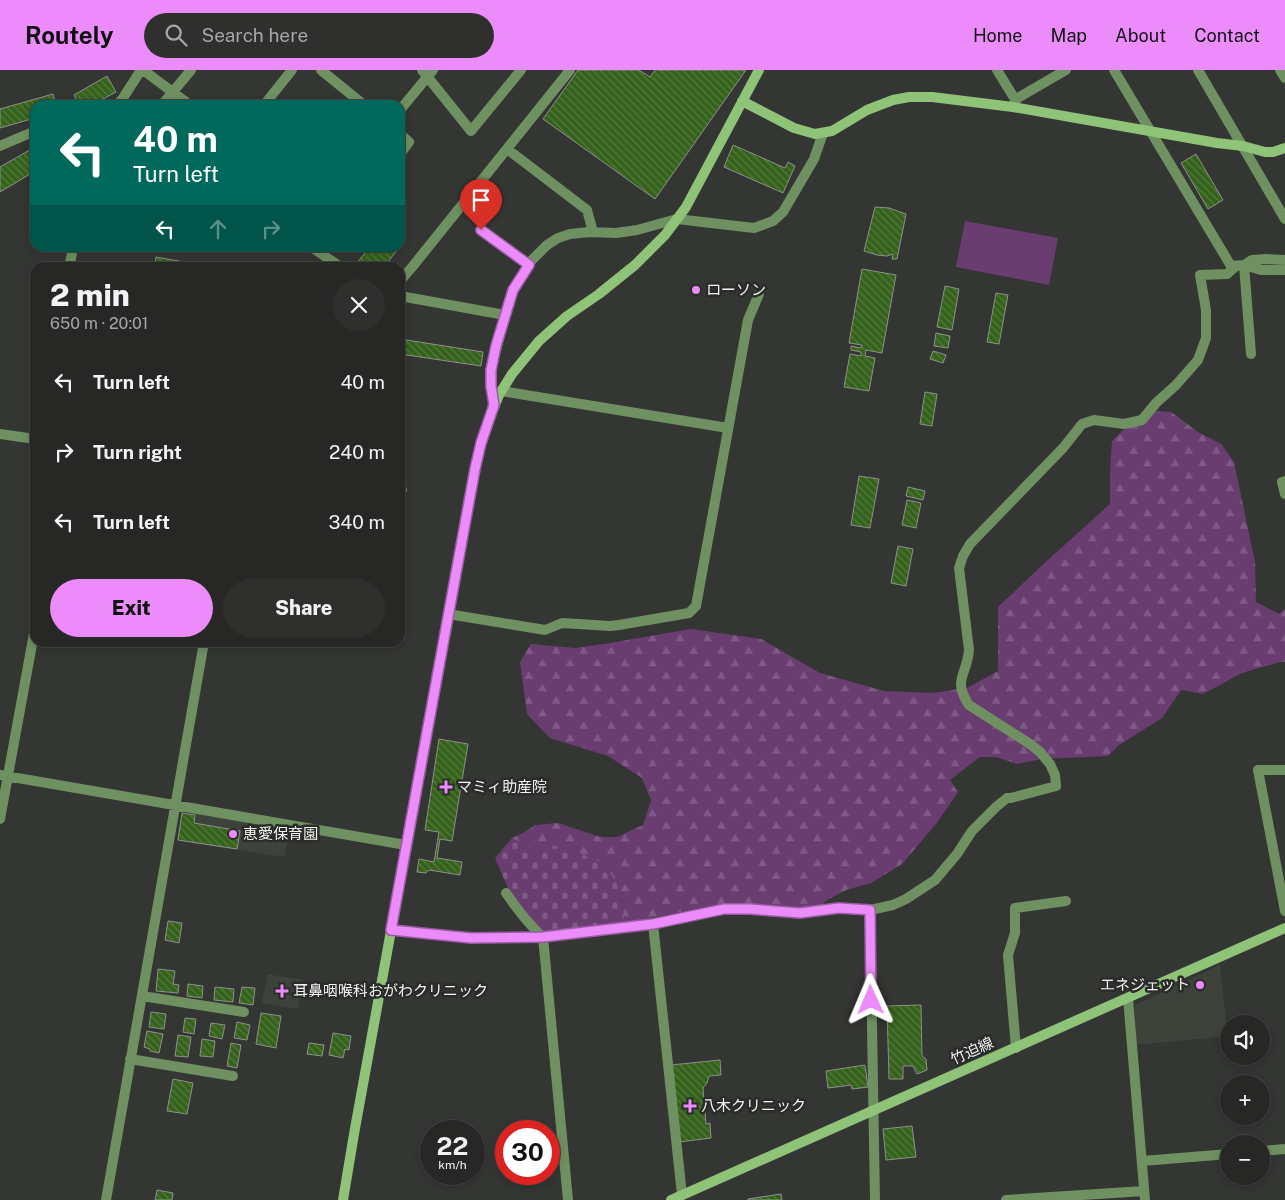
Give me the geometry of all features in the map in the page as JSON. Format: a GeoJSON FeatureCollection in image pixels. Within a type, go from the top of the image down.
{"type":"FeatureCollection","features":[{"type":"Feature","properties":{"kind":"street"},"geometry":{"type":"LineString","coordinates":[[121,100],[142,70],[183,100]]}},
{"type":"Feature","properties":{"kind":"street"},"geometry":{"type":"LineString","coordinates":[[166,100],[191,70]]}},
{"type":"Feature","properties":{"kind":"street"},"geometry":{"type":"LineString","coordinates":[[271,100],[292,70]]}},
{"type":"Feature","properties":{"kind":"street"},"geometry":{"type":"LineString","coordinates":[[320,70],[358,100]]}},
{"type":"Feature","properties":{"kind":"street"},"geometry":{"type":"LineString","coordinates":[[405,103],[427,72],[471,131],[521,70]]}},
{"type":"Feature","properties":{"kind":"street"},"geometry":{"type":"LineString","coordinates":[[405,275],[570,70]]}},
{"type":"Feature","properties":{"kind":"street"},"geometry":{"type":"LineString","coordinates":[[343,1200],[475,469],[481,443],[494,405],[512,374],[539,341],[567,316],[599,294],[635,265],[665,235],[686,207],[759,70]]}},
{"type":"Feature","properties":{"kind":"street"},"geometry":{"type":"LineString","coordinates":[[997,70],[1014,104]]}},
{"type":"Feature","properties":{"kind":"street"},"geometry":{"type":"LineString","coordinates":[[1014,104],[1066,70]]}},
{"type":"Feature","properties":{"kind":"street"},"geometry":{"type":"LineString","coordinates":[[1114,70],[1232,266],[1240,265],[1261,270],[1285,270]]}},
{"type":"Feature","properties":{"kind":"street"},"geometry":{"type":"LineString","coordinates":[[1198,70],[1285,219]]}},
{"type":"Feature","properties":{"kind":"street"},"geometry":{"type":"LineString","coordinates":[[1280,70],[1285,78]]}},
{"type":"Feature","properties":{"kind":"street"},"geometry":{"type":"LineString","coordinates":[[742,101],[794,128],[815,134],[832,131],[867,110],[893,100],[909,97],[932,97],[1014,104],[1151,131],[1243,146],[1265,152],[1273,152],[1285,148]]}},
{"type":"Feature","properties":{"kind":"street"},"geometry":{"type":"LineString","coordinates":[[0,146],[30,133]]}},
{"type":"Feature","properties":{"kind":"street"},"geometry":{"type":"LineString","coordinates":[[494,405],[491,370],[496,346],[513,290],[529,265],[547,245],[558,238],[570,234],[638,230],[677,219],[754,228],[773,220],[783,212],[814,159],[822,133]]}},
{"type":"Feature","properties":{"kind":"street"},"geometry":{"type":"LineString","coordinates":[[507,149],[587,210],[593,232]]}},
{"type":"Feature","properties":{"kind":"street"},"geometry":{"type":"LineString","coordinates":[[481,230],[529,265]]}},
{"type":"Feature","properties":{"kind":"street"},"geometry":{"type":"LineString","coordinates":[[318,252],[333,262]]}},
{"type":"Feature","properties":{"kind":"street"},"geometry":{"type":"LineString","coordinates":[[391,930],[471,938],[543,937],[653,924],[724,909],[800,913],[839,908],[870,910],[906,900],[934,880],[957,854],[972,831],[1007,798],[1056,786],[1055,775],[1050,764],[1040,752],[969,705],[963,696],[961,682],[969,650],[959,568],[970,544],[1063,448],[1082,424],[1094,420],[1124,424],[1142,420],[1198,360],[1206,338],[1206,310],[1200,275],[1226,274],[1252,260],[1285,260]]}},
{"type":"Feature","properties":{"kind":"street"},"geometry":{"type":"LineString","coordinates":[[1240,265],[1251,354]]}},
{"type":"Feature","properties":{"kind":"street"},"geometry":{"type":"LineString","coordinates":[[448,614],[544,630],[562,623],[610,626],[689,613],[696,606],[748,320],[759,294]]}},
{"type":"Feature","properties":{"kind":"street"},"geometry":{"type":"LineString","coordinates":[[405,297],[505,315]]}},
{"type":"Feature","properties":{"kind":"street"},"geometry":{"type":"LineString","coordinates":[[501,391],[728,428]]}},
{"type":"Feature","properties":{"kind":"street"},"geometry":{"type":"LineString","coordinates":[[0,434],[30,438]]}},
{"type":"Feature","properties":{"kind":"street"},"geometry":{"type":"LineString","coordinates":[[1285,481],[1282,482],[1285,494]]}},
{"type":"Feature","properties":{"kind":"street"},"geometry":{"type":"LineString","coordinates":[[0,819],[4,775],[31,647]]}},
{"type":"Feature","properties":{"kind":"street"},"geometry":{"type":"LineString","coordinates":[[106,1200],[203,647]]}},
{"type":"Feature","properties":{"kind":"street"},"geometry":{"type":"LineString","coordinates":[[1285,770],[1258,770],[1285,911]]}},
{"type":"Feature","properties":{"kind":"street"},"geometry":{"type":"LineString","coordinates":[[4,775],[406,845]]}},
{"type":"Feature","properties":{"kind":"street"},"geometry":{"type":"LineString","coordinates":[[506,893],[531,926],[543,937],[568,1200]]}},
{"type":"Feature","properties":{"kind":"street"},"geometry":{"type":"LineString","coordinates":[[1016,1048],[1008,955],[1015,933],[1015,908],[1066,902]]}},
{"type":"Feature","properties":{"kind":"street"},"geometry":{"type":"LineString","coordinates":[[870,910],[874,1200]]}},
{"type":"Feature","properties":{"kind":"street"},"geometry":{"type":"LineString","coordinates":[[653,924],[682,1195]]}},
{"type":"Feature","properties":{"kind":"street","name":"竹迫線"},"geometry":{"type":"LineString","coordinates":[[671,1200],[1285,928]]}},
{"type":"Feature","properties":{"kind":"street"},"geometry":{"type":"LineString","coordinates":[[142,996],[244,1012]]}},
{"type":"Feature","properties":{"kind":"street"},"geometry":{"type":"LineString","coordinates":[[1006,1200],[1145,1196],[1128,998]]}},
{"type":"Feature","properties":{"kind":"street"},"geometry":{"type":"LineString","coordinates":[[130,1059],[234,1076]]}},
{"type":"Feature","properties":{"kind":"street"},"geometry":{"type":"LineString","coordinates":[[1270,1150],[1285,1149]]}},
{"type":"Feature","properties":{"kind":"street"},"geometry":{"type":"LineString","coordinates":[[1142,1161],[1220,1155]]}},
{"type":"Feature","properties":{"kind":"shaded area","name":"恵愛保育園"},"geometry":{"type":"Polygon","coordinates":[[[182,810],[290,827],[285,857],[177,841],[182,810]]]}},
{"type":"Feature","properties":{"kind":"shaded area","name":"エネジェット"},"geometry":{"type":"Polygon","coordinates":[[[1220,965],[1226,1015],[1220,1015],[1220,1037],[1136,1045],[1135,1005],[1220,965]]]}},
{"type":"Feature","properties":{"kind":"shaded area","name":"耳鼻咽喉科おがわクリニック"},"geometry":{"type":"Polygon","coordinates":[[[267,974],[303,980],[298,1009],[262,1003],[267,974]]]}},
{"type":"Feature","properties":{"kind":"green space"},"geometry":{"type":"Polygon","coordinates":[[[965,221],[1058,238],[1049,285],[956,267],[965,221]]]}},
{"type":"Feature","properties":{"kind":"green space"},"geometry":{"type":"Polygon","coordinates":[[[1145,410],[1171,412],[1198,432],[1221,444],[1234,462],[1255,562],[1256,602],[1279,614],[1285,609],[1285,662],[1242,673],[1203,694],[1181,690],[1162,718],[1119,745],[1108,756],[1041,759],[1017,764],[996,757],[980,757],[950,780],[958,792],[936,824],[902,864],[871,883],[846,890],[825,901],[822,907],[793,908],[721,904],[625,923],[620,890],[534,851],[512,838],[535,825],[558,823],[600,837],[617,837],[643,825],[651,800],[642,778],[608,756],[550,738],[527,714],[520,662],[531,644],[575,648],[691,629],[761,639],[820,673],[884,691],[932,693],[967,688],[998,671],[998,607],[1110,504],[1112,441],[1145,410]]]}},
{"type":"Feature","properties":{"kind":"green space"},"geometry":{"type":"Polygon","coordinates":[[[512,838],[534,851],[551,845],[578,852],[606,865],[620,890],[625,923],[549,933],[540,929],[515,902],[495,858],[512,838]]]}},
{"type":"Feature","properties":{"kind":"building"},"geometry":{"type":"Polygon","coordinates":[[[578,70],[639,70],[650,77],[655,70],[746,70],[655,199],[543,119],[578,70]]]}},
{"type":"Feature","properties":{"kind":"building"},"geometry":{"type":"Polygon","coordinates":[[[107,76],[116,92],[101,100],[76,100],[74,95],[107,76]]]}},
{"type":"Feature","properties":{"kind":"building"},"geometry":{"type":"Polygon","coordinates":[[[53,94],[55,100],[32,100],[53,94]]]}},
{"type":"Feature","properties":{"kind":"building"},"geometry":{"type":"Polygon","coordinates":[[[30,101],[30,119],[0,128],[0,109],[30,101]]]}},
{"type":"Feature","properties":{"kind":"building"},"geometry":{"type":"Polygon","coordinates":[[[733,145],[785,168],[788,162],[795,166],[783,193],[724,167],[733,145]]]}},
{"type":"Feature","properties":{"kind":"building"},"geometry":{"type":"Polygon","coordinates":[[[30,150],[30,174],[0,192],[0,167],[30,150]]]}},
{"type":"Feature","properties":{"kind":"building"},"geometry":{"type":"Polygon","coordinates":[[[1196,154],[1223,200],[1208,209],[1181,163],[1196,154]]]}},
{"type":"Feature","properties":{"kind":"building"},"geometry":{"type":"Polygon","coordinates":[[[875,207],[889,208],[906,214],[897,259],[892,259],[893,254],[887,256],[877,255],[864,251],[875,207]]]}},
{"type":"Feature","properties":{"kind":"building"},"geometry":{"type":"Polygon","coordinates":[[[366,252],[396,252],[388,262],[358,262],[366,252]]]}},
{"type":"Feature","properties":{"kind":"building"},"geometry":{"type":"Polygon","coordinates":[[[156,257],[184,262],[155,262],[156,257]]]}},
{"type":"Feature","properties":{"kind":"building"},"geometry":{"type":"Polygon","coordinates":[[[862,269],[896,275],[882,353],[866,350],[865,356],[875,358],[869,391],[844,387],[850,354],[861,356],[861,352],[851,350],[851,346],[861,348],[862,345],[849,343],[862,269]]]}},
{"type":"Feature","properties":{"kind":"building"},"geometry":{"type":"Polygon","coordinates":[[[945,286],[959,289],[952,330],[937,327],[945,286]]]}},
{"type":"Feature","properties":{"kind":"building"},"geometry":{"type":"Polygon","coordinates":[[[996,293],[1008,295],[999,344],[987,342],[996,293]]]}},
{"type":"Feature","properties":{"kind":"building"},"geometry":{"type":"Polygon","coordinates":[[[936,333],[950,336],[948,348],[934,346],[936,333]]]}},
{"type":"Feature","properties":{"kind":"building"},"geometry":{"type":"Polygon","coordinates":[[[405,340],[483,352],[481,366],[405,355],[405,340]]]}},
{"type":"Feature","properties":{"kind":"building"},"geometry":{"type":"Polygon","coordinates":[[[933,351],[946,355],[943,363],[930,359],[933,351]]]}},
{"type":"Feature","properties":{"kind":"building"},"geometry":{"type":"Polygon","coordinates":[[[925,392],[937,394],[932,426],[920,424],[925,392]]]}},
{"type":"Feature","properties":{"kind":"building"},"geometry":{"type":"Polygon","coordinates":[[[859,476],[879,479],[870,528],[851,525],[859,476]]]}},
{"type":"Feature","properties":{"kind":"building"},"geometry":{"type":"Polygon","coordinates":[[[908,487],[925,491],[923,500],[906,496],[908,487]]]}},
{"type":"Feature","properties":{"kind":"building"},"geometry":{"type":"Polygon","coordinates":[[[907,500],[921,503],[916,528],[902,525],[907,500]]]}},
{"type":"Feature","properties":{"kind":"building"},"geometry":{"type":"Polygon","coordinates":[[[898,546],[913,549],[906,586],[891,583],[898,546]]]}},
{"type":"Feature","properties":{"kind":"building","name":"マミィ助産院"},"geometry":{"type":"Polygon","coordinates":[[[439,739],[468,744],[452,841],[440,839],[437,858],[462,862],[460,875],[429,870],[426,873],[417,872],[419,859],[434,862],[439,832],[425,830],[439,739]]]}},
{"type":"Feature","properties":{"kind":"building"},"geometry":{"type":"Polygon","coordinates":[[[182,813],[195,815],[194,823],[240,831],[237,849],[178,840],[182,813]]]}},
{"type":"Feature","properties":{"kind":"building"},"geometry":{"type":"Polygon","coordinates":[[[168,921],[182,923],[179,943],[165,940],[168,921]]]}},
{"type":"Feature","properties":{"kind":"building"},"geometry":{"type":"Polygon","coordinates":[[[158,969],[175,971],[173,984],[179,985],[178,993],[156,991],[158,969]]]}},
{"type":"Feature","properties":{"kind":"building"},"geometry":{"type":"Polygon","coordinates":[[[188,984],[203,986],[202,998],[187,996],[188,984]]]}},
{"type":"Feature","properties":{"kind":"building"},"geometry":{"type":"Polygon","coordinates":[[[329,984],[350,987],[349,997],[327,994],[329,984]]]}},
{"type":"Feature","properties":{"kind":"building"},"geometry":{"type":"Polygon","coordinates":[[[215,987],[234,989],[233,1002],[214,1000],[215,987]]]}},
{"type":"Feature","properties":{"kind":"building"},"geometry":{"type":"Polygon","coordinates":[[[242,987],[255,988],[253,1005],[239,1003],[242,987]]]}},
{"type":"Feature","properties":{"kind":"building"},"geometry":{"type":"Polygon","coordinates":[[[921,1005],[922,1056],[926,1059],[927,1070],[917,1074],[913,1066],[903,1066],[903,1079],[889,1079],[887,1006],[921,1005]]]}},
{"type":"Feature","properties":{"kind":"building"},"geometry":{"type":"Polygon","coordinates":[[[151,1012],[166,1014],[164,1029],[149,1027],[151,1012]]]}},
{"type":"Feature","properties":{"kind":"building"},"geometry":{"type":"Polygon","coordinates":[[[261,1013],[281,1016],[276,1048],[256,1044],[261,1013]]]}},
{"type":"Feature","properties":{"kind":"building"},"geometry":{"type":"Polygon","coordinates":[[[185,1018],[196,1019],[194,1034],[183,1032],[185,1018]]]}},
{"type":"Feature","properties":{"kind":"building"},"geometry":{"type":"Polygon","coordinates":[[[237,1022],[250,1025],[247,1040],[234,1038],[237,1022]]]}},
{"type":"Feature","properties":{"kind":"building"},"geometry":{"type":"Polygon","coordinates":[[[211,1023],[225,1025],[222,1039],[209,1036],[211,1023]]]}},
{"type":"Feature","properties":{"kind":"building"},"geometry":{"type":"Polygon","coordinates":[[[147,1031],[163,1034],[159,1053],[144,1047],[147,1031]]]}},
{"type":"Feature","properties":{"kind":"building"},"geometry":{"type":"Polygon","coordinates":[[[333,1033],[351,1036],[349,1050],[345,1049],[343,1058],[329,1055],[333,1033]]]}},
{"type":"Feature","properties":{"kind":"building"},"geometry":{"type":"Polygon","coordinates":[[[178,1035],[191,1037],[188,1057],[175,1056],[178,1035]]]}},
{"type":"Feature","properties":{"kind":"building"},"geometry":{"type":"Polygon","coordinates":[[[202,1039],[215,1041],[213,1057],[200,1056],[202,1039]]]}},
{"type":"Feature","properties":{"kind":"building"},"geometry":{"type":"Polygon","coordinates":[[[231,1043],[241,1045],[237,1068],[227,1066],[231,1043]]]}},
{"type":"Feature","properties":{"kind":"building"},"geometry":{"type":"Polygon","coordinates":[[[309,1043],[324,1045],[322,1056],[307,1054],[309,1043]]]}},
{"type":"Feature","properties":{"kind":"building","name":"八木クリニック"},"geometry":{"type":"Polygon","coordinates":[[[720,1060],[721,1075],[709,1076],[703,1088],[706,1124],[710,1123],[711,1138],[679,1142],[671,1065],[720,1060]]]}},
{"type":"Feature","properties":{"kind":"building"},"geometry":{"type":"Polygon","coordinates":[[[865,1065],[868,1087],[852,1089],[851,1085],[828,1088],[826,1071],[865,1065]]]}},
{"type":"Feature","properties":{"kind":"building"},"geometry":{"type":"Polygon","coordinates":[[[173,1079],[193,1083],[187,1114],[167,1111],[173,1079]]]}},
{"type":"Feature","properties":{"kind":"building"},"geometry":{"type":"Polygon","coordinates":[[[912,1126],[916,1157],[886,1160],[883,1129],[912,1126]]]}},
{"type":"Feature","properties":{"kind":"building"},"geometry":{"type":"Polygon","coordinates":[[[157,1190],[173,1193],[172,1200],[155,1200],[157,1190]]]}},
{"type":"Feature","properties":{"kind":"building"},"geometry":{"type":"Polygon","coordinates":[[[781,1194],[782,1200],[748,1200],[748,1199],[781,1194]]]}},
{"type":"Feature","properties":{"kind":"place","name":"ローソン"},"geometry":{"type":"Point","coordinates":[696,290]}},
{"type":"Feature","properties":{"kind":"place","name":"マミィ助産院"},"geometry":{"type":"Point","coordinates":[446,787]}},
{"type":"Feature","properties":{"kind":"place","name":"恵愛保育園"},"geometry":{"type":"Point","coordinates":[233,834]}},
{"type":"Feature","properties":{"kind":"place","name":"エネジェット"},"geometry":{"type":"Point","coordinates":[1200,985]}},
{"type":"Feature","properties":{"kind":"place","name":"耳鼻咽喉科おがわクリニック"},"geometry":{"type":"Point","coordinates":[282,991]}},
{"type":"Feature","properties":{"kind":"place","name":"八木クリニック"},"geometry":{"type":"Point","coordinates":[690,1106]}},
{"type":"Feature","properties":{"kind":"route"},"geometry":{"type":"LineString","coordinates":[[481,230],[529,265],[513,290],[496,346],[491,370],[494,405],[481,443],[475,469],[391,930],[471,938],[543,937],[653,924],[736,908],[800,913],[839,908],[870,910],[871,1000]]}}]}
